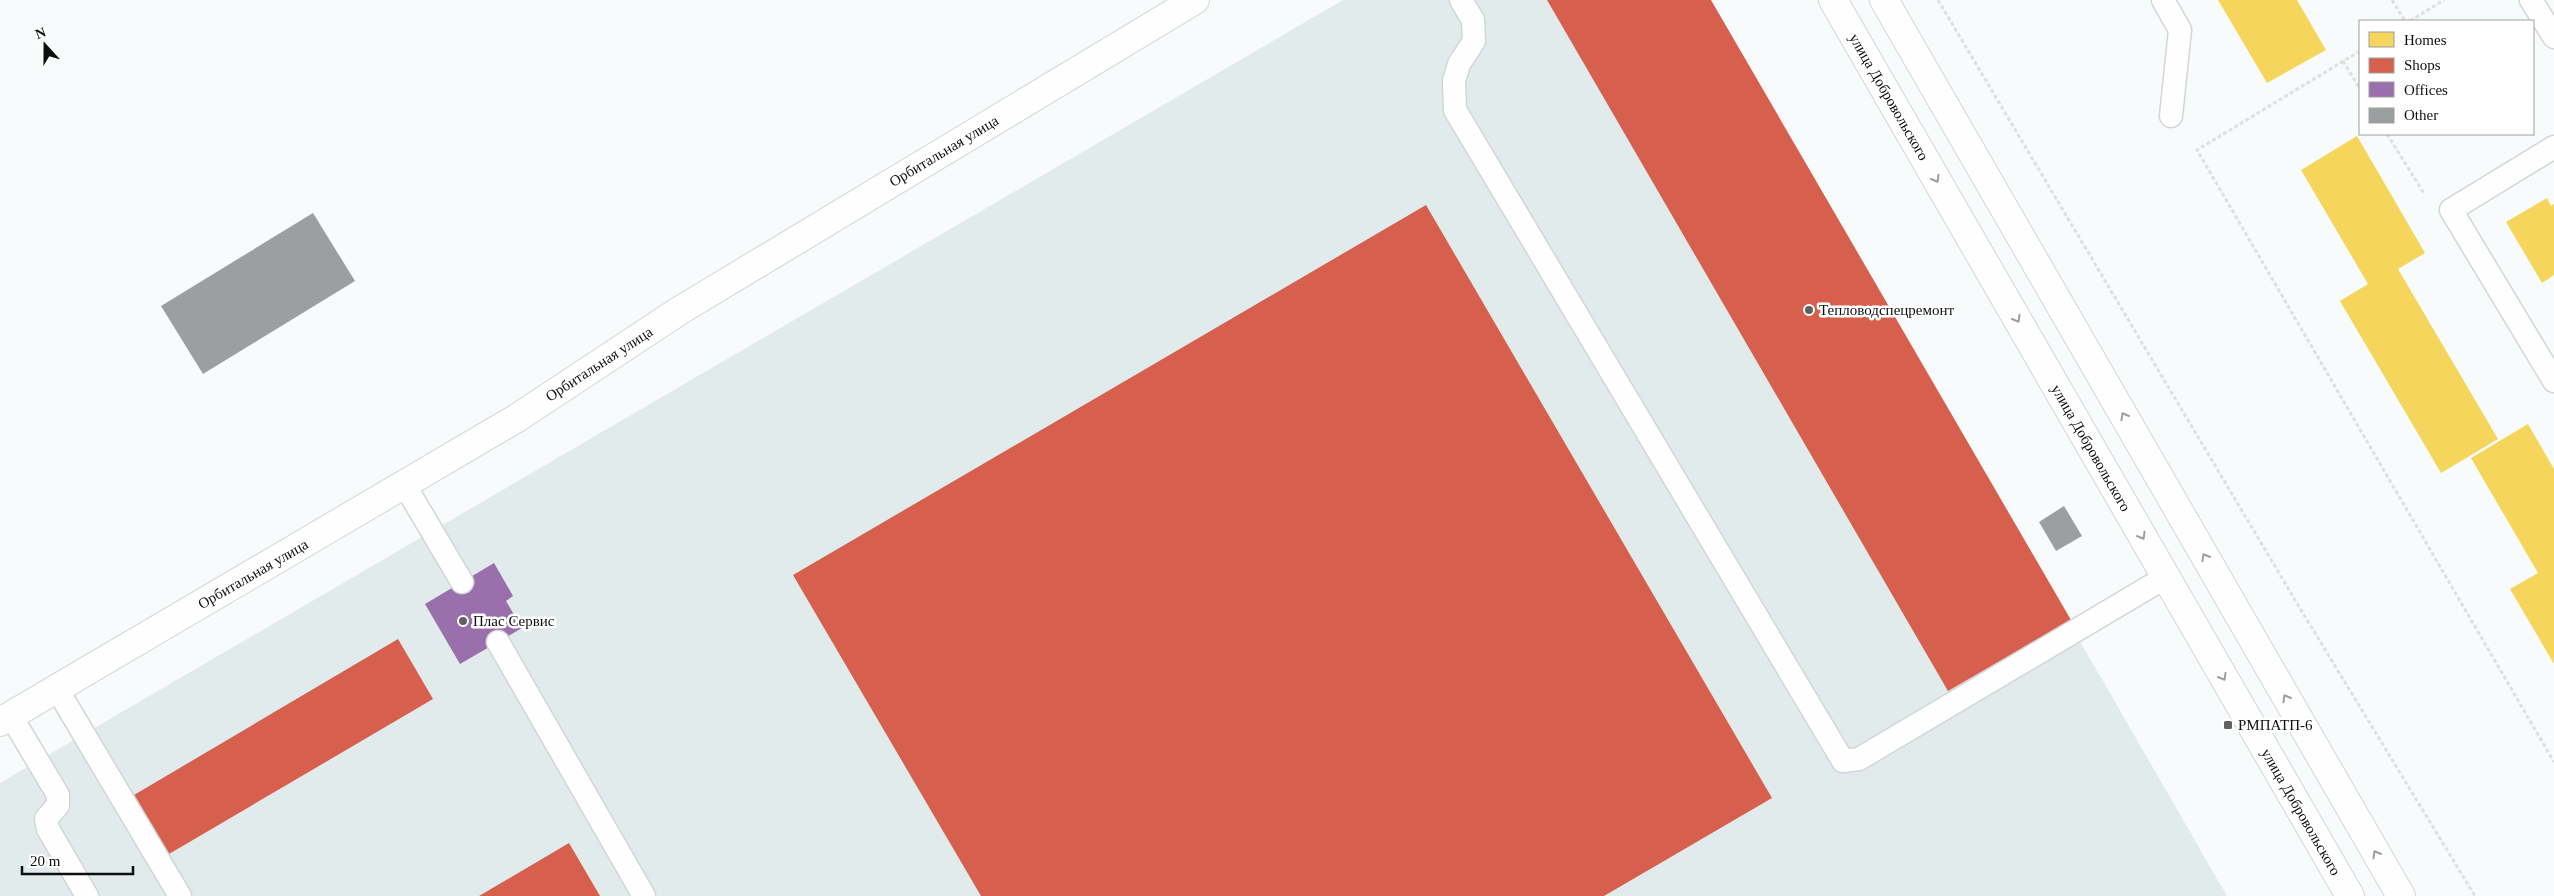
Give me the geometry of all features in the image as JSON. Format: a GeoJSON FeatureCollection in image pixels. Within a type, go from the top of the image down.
{"type":"FeatureCollection","features":[{"type":"Feature","properties":{"kind":"street","name":"Орбитальная улица"},"geometry":{"type":"LineString","coordinates":[[6,719],[517,418],[678,311],[1195,0]]}},
{"type":"Feature","properties":{"kind":"street","name":"улица Добровольского"},"geometry":{"type":"LineString","coordinates":[[1832,0],[2350,896]]}},
{"type":"Feature","properties":{"kind":"street"},"geometry":{"type":"LineString","coordinates":[[1884,0],[2401,896]]}},
{"type":"Feature","properties":{"kind":"lane"},"geometry":{"type":"LineString","coordinates":[[1461,0],[1473,20],[1474,41],[1460,64],[1454,81],[1455,110],[1843,761],[1858,759],[2166,577]]}},
{"type":"Feature","properties":{"kind":"lane"},"geometry":{"type":"LineString","coordinates":[[2163,0],[2180,30],[2171,116]]}},
{"type":"Feature","properties":{"kind":"lane"},"geometry":{"type":"LineString","coordinates":[[2531,0],[2554,38]]}},
{"type":"Feature","properties":{"kind":"lane"},"geometry":{"type":"LineString","coordinates":[[2554,147],[2451,210],[2554,381]]}},
{"type":"Feature","properties":{"kind":"lane"},"geometry":{"type":"LineString","coordinates":[[404,484],[462,582]]}},
{"type":"Feature","properties":{"kind":"lane"},"geometry":{"type":"LineString","coordinates":[[498,642],[644,896]]}},
{"type":"Feature","properties":{"kind":"lane"},"geometry":{"type":"LineString","coordinates":[[57,689],[180,896]]}},
{"type":"Feature","properties":{"kind":"lane"},"geometry":{"type":"LineString","coordinates":[[6,719],[58,795],[58,805],[46,819],[48,829],[87,896]]}},
{"type":"Feature","properties":{"kind":"path"},"geometry":{"type":"LineString","coordinates":[[1938,0],[2301,610],[2476,896]]}},
{"type":"Feature","properties":{"kind":"path"},"geometry":{"type":"LineString","coordinates":[[2392,0],[2404,20]]}},
{"type":"Feature","properties":{"kind":"path"},"geometry":{"type":"LineString","coordinates":[[2412,20],[2444,0]]}},
{"type":"Feature","properties":{"kind":"path"},"geometry":{"type":"LineString","coordinates":[[2359,52],[2197,150],[2554,762]]}},
{"type":"Feature","properties":{"kind":"path"},"geometry":{"type":"LineString","coordinates":[[2343,61],[2359,87]]}},
{"type":"Feature","properties":{"kind":"path"},"geometry":{"type":"LineString","coordinates":[[2388,135],[2435,212],[2451,210]]}},
{"type":"Feature","properties":{"kind":"shaded area"},"geometry":{"type":"Polygon","coordinates":[[[1343,0],[1710,0],[2227,896],[0,896],[0,783],[1343,0]]]}},
{"type":"Feature","properties":{"kind":"building: Homes"},"geometry":{"type":"Polygon","coordinates":[[[2218,0],[2297,0],[2326,50],[2267,83],[2218,0]]]}},
{"type":"Feature","properties":{"kind":"building: Homes"},"geometry":{"type":"Polygon","coordinates":[[[2357,136],[2425,253],[2398,269],[2498,439],[2441,473],[2340,301],[2368,284],[2301,170],[2357,136]]]}},
{"type":"Feature","properties":{"kind":"building: Homes"},"geometry":{"type":"Polygon","coordinates":[[[2547,198],[2551,206],[2554,204],[2554,275],[2542,283],[2506,222],[2547,198]]]}},
{"type":"Feature","properties":{"kind":"building: Homes"},"geometry":{"type":"Polygon","coordinates":[[[2528,424],[2554,469],[2554,664],[2510,589],[2538,573],[2471,458],[2528,424]]]}},
{"type":"Feature","properties":{"kind":"building: Shops","name":"Тепловодспецремонт"},"geometry":{"type":"Polygon","coordinates":[[[1547,0],[1711,0],[2071,620],[1948,691],[1547,0]]]}},
{"type":"Feature","properties":{"kind":"building: Shops"},"geometry":{"type":"Polygon","coordinates":[[[1426,205],[1772,798],[1604,896],[981,896],[793,575],[1426,205]]]}},
{"type":"Feature","properties":{"kind":"building: Shops"},"geometry":{"type":"Polygon","coordinates":[[[398,639],[433,699],[169,854],[134,795],[398,639]]]}},
{"type":"Feature","properties":{"kind":"building: Shops"},"geometry":{"type":"Polygon","coordinates":[[[569,843],[600,896],[479,896],[569,843]]]}},
{"type":"Feature","properties":{"kind":"building: Offices"},"geometry":{"type":"Polygon","coordinates":[[[494,563],[513,596],[506,601],[522,628],[460,664],[425,604],[494,563]]]}},
{"type":"Feature","properties":{"kind":"building: Other"},"geometry":{"type":"Polygon","coordinates":[[[313,213],[355,281],[203,374],[161,306],[313,213]]]}},
{"type":"Feature","properties":{"kind":"building: Other"},"geometry":{"type":"Polygon","coordinates":[[[2064,506],[2082,536],[2056,551],[2039,522],[2064,506]]]}},
{"type":"Feature","properties":{"kind":"place","name":"Тепловодспецремонт"},"geometry":{"type":"Point","coordinates":[1809,310]}},
{"type":"Feature","properties":{"kind":"place","name":"Плас Сервис"},"geometry":{"type":"Point","coordinates":[463,621]}},
{"type":"Feature","properties":{"kind":"place","name":"РМПАТП-6"},"geometry":{"type":"Point","coordinates":[2228,725]}}]}
